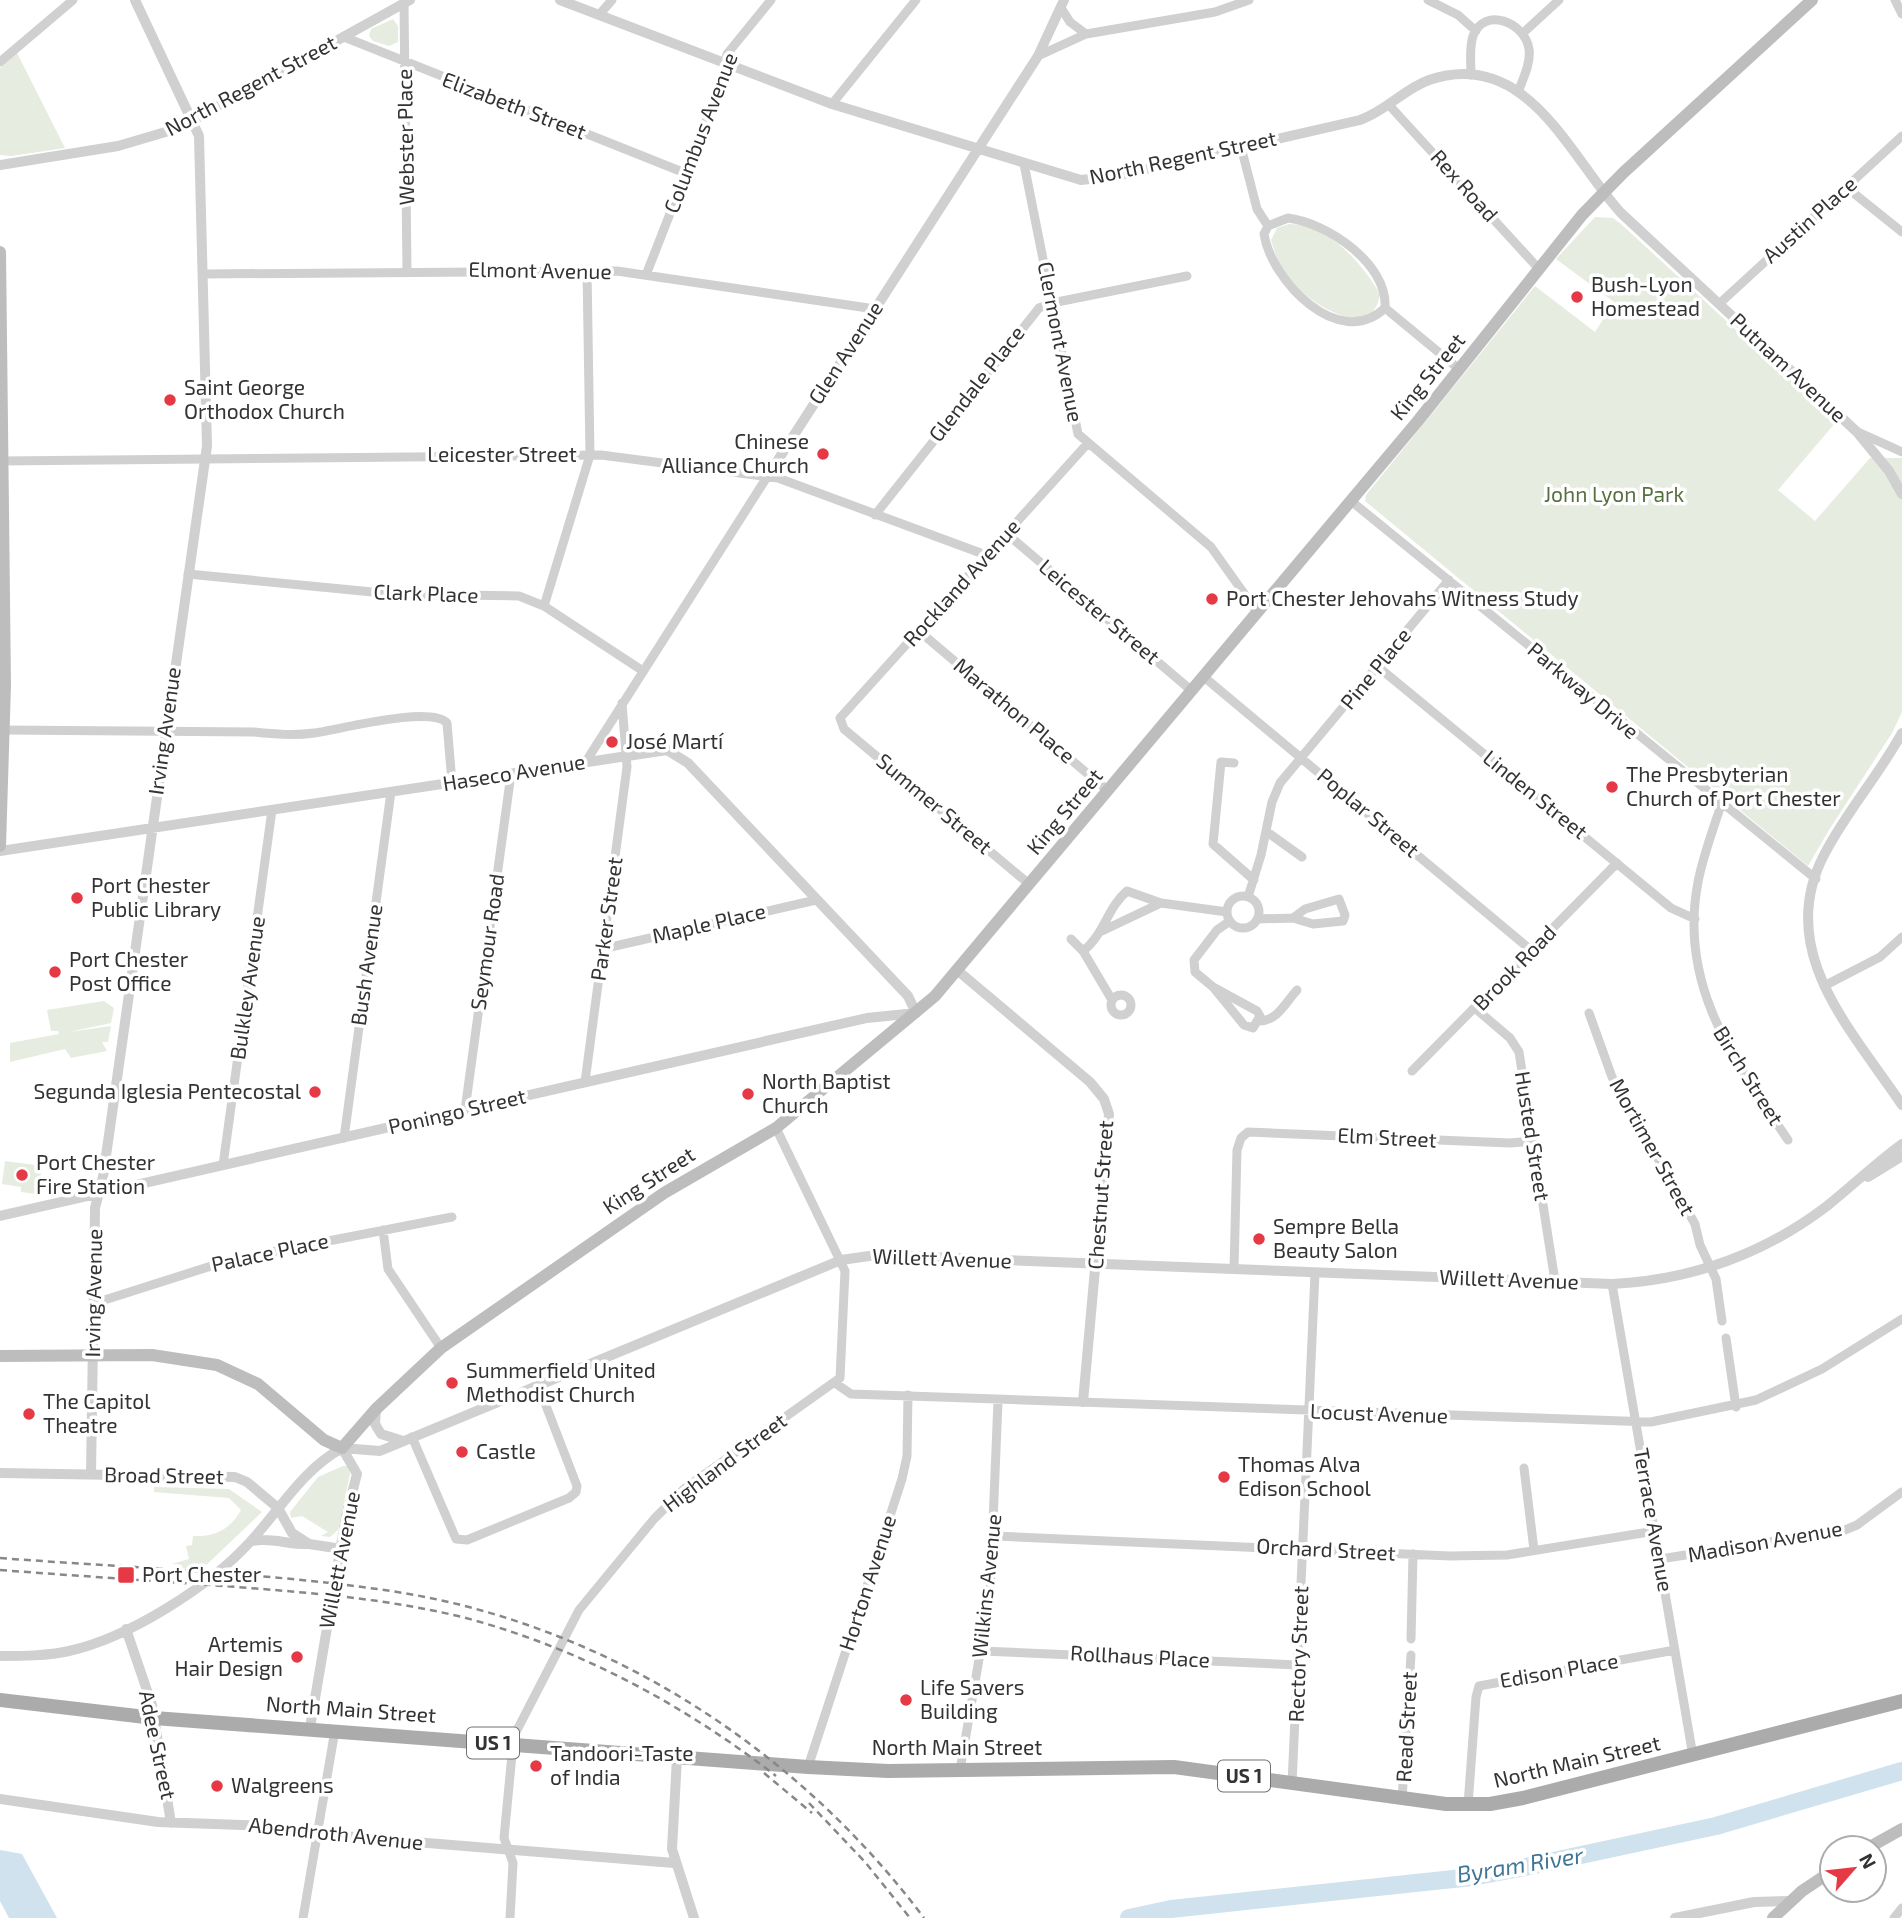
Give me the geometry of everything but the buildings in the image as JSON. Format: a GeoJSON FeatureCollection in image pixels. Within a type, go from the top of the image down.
{"type":"FeatureCollection","features":[{"type":"Feature","properties":{"kind":"main road","name":"King Street"},"geometry":{"type":"LineString","coordinates":[[342,1448],[376,1409],[441,1348],[664,1192],[776,1128],[915,1013],[957,970],[1258,613],[1459,369],[1538,268],[1603,193],[1812,0]]}},
{"type":"Feature","properties":{"kind":"main road"},"geometry":{"type":"LineString","coordinates":[[0,252],[4,730],[0,848]]}},
{"type":"Feature","properties":{"kind":"main road"},"geometry":{"type":"LineString","coordinates":[[0,1356],[152,1355],[217,1364],[258,1384],[289,1407],[324,1440],[342,1448]]}},
{"type":"Feature","properties":{"kind":"main road","name":"North Main Street"},"geometry":{"type":"LineString","coordinates":[[0,1700],[154,1718],[808,1767],[960,1770],[1174,1767],[1402,1800],[1468,1805],[1523,1798],[1902,1701]]}},
{"type":"Feature","properties":{"kind":"main road"},"geometry":{"type":"LineString","coordinates":[[1773,1918],[1818,1881]]}},
{"type":"Feature","properties":{"kind":"street"},"geometry":{"type":"LineString","coordinates":[[0,62],[73,0]]}},
{"type":"Feature","properties":{"kind":"street","name":"Irving Avenue"},"geometry":{"type":"LineString","coordinates":[[91,1474],[95,1208],[205,457],[200,136],[135,0]]}},
{"type":"Feature","properties":{"kind":"street","name":"North Regent Street"},"geometry":{"type":"LineString","coordinates":[[560,0],[832,104],[1081,180],[1097,179],[1360,120],[1389,105],[1419,84],[1432,79],[1471,75],[1495,80],[1540,108],[1603,193]]}},
{"type":"Feature","properties":{"kind":"street"},"geometry":{"type":"LineString","coordinates":[[600,15],[612,0]]}},
{"type":"Feature","properties":{"kind":"street","name":"Columbus Avenue"},"geometry":{"type":"LineString","coordinates":[[646,275],[723,78],[727,54],[771,0]]}},
{"type":"Feature","properties":{"kind":"street"},"geometry":{"type":"LineString","coordinates":[[832,104],[916,0]]}},
{"type":"Feature","properties":{"kind":"street"},"geometry":{"type":"LineString","coordinates":[[1038,56],[1086,34],[1215,12],[1248,0]]}},
{"type":"Feature","properties":{"kind":"street"},"geometry":{"type":"LineString","coordinates":[[1428,0],[1458,16],[1476,31]]}},
{"type":"Feature","properties":{"kind":"street"},"geometry":{"type":"LineString","coordinates":[[1523,33],[1559,0]]}},
{"type":"Feature","properties":{"kind":"street"},"geometry":{"type":"LineString","coordinates":[[1895,0],[1902,13]]}},
{"type":"Feature","properties":{"kind":"street","name":"North Regent Street"},"geometry":{"type":"LineString","coordinates":[[0,165],[118,146],[150,138],[192,121],[407,2]]}},
{"type":"Feature","properties":{"kind":"street","name":"Webster Place"},"geometry":{"type":"LineString","coordinates":[[407,2],[407,271]]}},
{"type":"Feature","properties":{"kind":"street"},"geometry":{"type":"LineString","coordinates":[[1062,4],[1070,22],[1086,34]]}},
{"type":"Feature","properties":{"kind":"street","name":"Glen Avenue"},"geometry":{"type":"LineString","coordinates":[[585,762],[1038,56],[1062,4]]}},
{"type":"Feature","properties":{"kind":"street"},"geometry":{"type":"LineString","coordinates":[[1471,75],[1471,46],[1476,31],[1482,24],[1501,20],[1513,23],[1523,33],[1529,49],[1518,92]]}},
{"type":"Feature","properties":{"kind":"street","name":"Elizabeth Street"},"geometry":{"type":"LineString","coordinates":[[344,37],[405,64],[685,173]]}},
{"type":"Feature","properties":{"kind":"street","name":"Rex Road"},"geometry":{"type":"LineString","coordinates":[[1389,105],[1538,268]]}},
{"type":"Feature","properties":{"kind":"street","name":"Austin Place"},"geometry":{"type":"LineString","coordinates":[[1719,304],[1902,136]]}},
{"type":"Feature","properties":{"kind":"street"},"geometry":{"type":"LineString","coordinates":[[1241,147],[1257,209],[1268,226]]}},
{"type":"Feature","properties":{"kind":"street","name":"Clermont Avenue"},"geometry":{"type":"LineString","coordinates":[[1024,164],[1078,434],[1211,547],[1258,613]]}},
{"type":"Feature","properties":{"kind":"street"},"geometry":{"type":"LineString","coordinates":[[1846,187],[1902,232]]}},
{"type":"Feature","properties":{"kind":"street","name":"Putnam Avenue"},"geometry":{"type":"LineString","coordinates":[[1603,193],[1857,432],[1889,471],[1902,494]]}},
{"type":"Feature","properties":{"kind":"street"},"geometry":{"type":"LineString","coordinates":[[1385,309],[1377,316],[1355,323],[1334,319],[1308,302],[1277,271],[1264,234],[1268,226],[1288,218],[1334,235],[1361,258],[1375,275],[1382,289],[1385,309],[1459,369]]}},
{"type":"Feature","properties":{"kind":"street"},"geometry":{"type":"LineString","coordinates":[[544,606],[590,455],[587,270]]}},
{"type":"Feature","properties":{"kind":"street","name":"Elmont Avenue"},"geometry":{"type":"LineString","coordinates":[[203,274],[587,270],[646,275],[875,309]]}},
{"type":"Feature","properties":{"kind":"street","name":"Glendale Place"},"geometry":{"type":"LineString","coordinates":[[876,515],[1030,317],[1052,303],[1187,276]]}},
{"type":"Feature","properties":{"kind":"street"},"geometry":{"type":"LineString","coordinates":[[1857,432],[1902,452]]}},
{"type":"Feature","properties":{"kind":"street","name":"Rockland Avenue"},"geometry":{"type":"LineString","coordinates":[[840,724],[843,712],[1088,443]]}},
{"type":"Feature","properties":{"kind":"street","name":"Leicester Street"},"geometry":{"type":"LineString","coordinates":[[2,461],[590,455],[778,478],[986,555]]}},
{"type":"Feature","properties":{"kind":"street","name":"Parkway Drive"},"geometry":{"type":"LineString","coordinates":[[1351,501],[1815,879]]}},
{"type":"Feature","properties":{"kind":"street","name":"Leicester Street"},"geometry":{"type":"LineString","coordinates":[[1007,534],[1192,691]]}},
{"type":"Feature","properties":{"kind":"street","name":"Clark Place"},"geometry":{"type":"LineString","coordinates":[[188,574],[393,594],[519,596],[544,606],[643,671]]}},
{"type":"Feature","properties":{"kind":"street","name":"Pine Place"},"geometry":{"type":"LineString","coordinates":[[1248,897],[1267,832],[1275,792],[1449,580]]}},
{"type":"Feature","properties":{"kind":"street","name":"Marathon Place"},"geometry":{"type":"LineString","coordinates":[[919,631],[1108,791]]}},
{"type":"Feature","properties":{"kind":"street","name":"Linden Street"},"geometry":{"type":"LineString","coordinates":[[1377,666],[1671,908],[1695,919]]}},
{"type":"Feature","properties":{"kind":"street","name":"Poplar Street"},"geometry":{"type":"LineString","coordinates":[[1204,677],[1532,951]]}},
{"type":"Feature","properties":{"kind":"street"},"geometry":{"type":"LineString","coordinates":[[622,703],[627,756]]}},
{"type":"Feature","properties":{"kind":"street"},"geometry":{"type":"LineString","coordinates":[[4,730],[302,734],[369,722],[442,719],[447,723],[452,783]]}},
{"type":"Feature","properties":{"kind":"street","name":"Summer Street"},"geometry":{"type":"LineString","coordinates":[[840,724],[1029,884]]}},
{"type":"Feature","properties":{"kind":"street"},"geometry":{"type":"LineString","coordinates":[[1902,733],[1828,848],[1810,899],[1808,936],[1824,986],[1902,1105]]}},
{"type":"Feature","properties":{"kind":"street","name":"Haseco Avenue"},"geometry":{"type":"LineString","coordinates":[[0,848],[667,750],[676,753],[908,996],[915,1013]]}},
{"type":"Feature","properties":{"kind":"street","name":"Parker Street"},"geometry":{"type":"LineString","coordinates":[[585,1082],[627,756]]}},
{"type":"Feature","properties":{"kind":"street"},"geometry":{"type":"LineString","coordinates":[[1234,763],[1221,762],[1213,844],[1254,880]]}},
{"type":"Feature","properties":{"kind":"street","name":"Seymour Road"},"geometry":{"type":"LineString","coordinates":[[465,1110],[511,774]]}},
{"type":"Feature","properties":{"kind":"street","name":"Bush Avenue"},"geometry":{"type":"LineString","coordinates":[[344,1138],[391,792]]}},
{"type":"Feature","properties":{"kind":"street","name":"Birch Street"},"geometry":{"type":"LineString","coordinates":[[1721,805],[1698,881],[1695,940],[1704,994],[1719,1034],[1788,1140]]}},
{"type":"Feature","properties":{"kind":"street","name":"Bulkley Avenue"},"geometry":{"type":"LineString","coordinates":[[223,1165],[272,810]]}},
{"type":"Feature","properties":{"kind":"street"},"geometry":{"type":"LineString","coordinates":[[1267,832],[1302,857]]}},
{"type":"Feature","properties":{"kind":"street","name":"Brook Road"},"geometry":{"type":"LineString","coordinates":[[1412,1071],[1617,863]]}},
{"type":"Feature","properties":{"kind":"street"},"geometry":{"type":"LineString","coordinates":[[1102,931],[1107,915],[1127,891],[1161,903],[1229,916],[1245,928],[1257,919],[1293,918],[1313,925],[1338,923],[1343,921],[1345,915],[1339,900],[1333,900],[1305,909],[1293,918]]}},
{"type":"Feature","properties":{"kind":"street"},"geometry":{"type":"LineString","coordinates":[[1257,919],[1257,904],[1248,897],[1236,898],[1229,916],[1195,960],[1195,972],[1213,987],[1244,1025],[1253,1028],[1260,1021],[1269,1021],[1275,1016],[1297,990]]}},
{"type":"Feature","properties":{"kind":"street","name":"Maple Place"},"geometry":{"type":"LineString","coordinates":[[603,949],[816,900]]}},
{"type":"Feature","properties":{"kind":"street"},"geometry":{"type":"LineString","coordinates":[[1083,951],[1102,931],[1161,903]]}},
{"type":"Feature","properties":{"kind":"street"},"geometry":{"type":"LineString","coordinates":[[1824,986],[1880,957],[1902,937]]}},
{"type":"Feature","properties":{"kind":"street"},"geometry":{"type":"LineString","coordinates":[[1071,939],[1083,951],[1112,1000]]}},
{"type":"Feature","properties":{"kind":"street","name":"Chestnut Street"},"geometry":{"type":"LineString","coordinates":[[957,970],[1090,1082],[1104,1099],[1110,1114],[1083,1402]]}},
{"type":"Feature","properties":{"kind":"street"},"geometry":{"type":"LineString","coordinates":[[1213,987],[1257,1011],[1260,1021]]}},
{"type":"Feature","properties":{"kind":"street","name":"Husted Street"},"geometry":{"type":"LineString","coordinates":[[1476,1009],[1510,1038],[1519,1052],[1555,1281]]}},
{"type":"Feature","properties":{"kind":"street","name":"Poningo Street"},"geometry":{"type":"LineString","coordinates":[[0,1216],[867,1018],[915,1013]]}},
{"type":"Feature","properties":{"kind":"street","name":"Mortimer Street"},"geometry":{"type":"LineString","coordinates":[[1589,1013],[1612,1077],[1689,1212],[1716,1279],[1722,1321]]}},
{"type":"Feature","properties":{"kind":"street"},"geometry":{"type":"LineString","coordinates":[[776,1128],[845,1271],[842,1365],[840,1378],[835,1383]]}},
{"type":"Feature","properties":{"kind":"street","name":"Elm Street"},"geometry":{"type":"LineString","coordinates":[[1234,1269],[1237,1150],[1243,1135],[1254,1132],[1510,1143],[1533,1141]]}},
{"type":"Feature","properties":{"kind":"street","name":"Willett Avenue"},"geometry":{"type":"LineString","coordinates":[[1845,1191],[1902,1144]]}},
{"type":"Feature","properties":{"kind":"street","name":"Willett Avenue"},"geometry":{"type":"LineString","coordinates":[[342,1448],[380,1451],[841,1260],[876,1255],[1612,1284],[1672,1277],[1710,1267],[1772,1241],[1902,1156]]}},
{"type":"Feature","properties":{"kind":"street"},"geometry":{"type":"LineString","coordinates":[[1890,1164],[1902,1161]]}},
{"type":"Feature","properties":{"kind":"street","name":"Palace Place"},"geometry":{"type":"LineString","coordinates":[[92,1304],[230,1260],[452,1217]]}},
{"type":"Feature","properties":{"kind":"street"},"geometry":{"type":"LineString","coordinates":[[383,1230],[388,1269],[441,1348]]}},
{"type":"Feature","properties":{"kind":"street","name":"Rectory Street"},"geometry":{"type":"LineString","coordinates":[[1292,1784],[1315,1273]]}},
{"type":"Feature","properties":{"kind":"street","name":"Terrace Avenue"},"geometry":{"type":"LineString","coordinates":[[1612,1284],[1693,1756]]}},
{"type":"Feature","properties":{"kind":"street","name":"Locust Avenue"},"geometry":{"type":"LineString","coordinates":[[835,1383],[851,1394],[1636,1422],[1736,1407],[1810,1376],[1864,1346],[1902,1319]]}},
{"type":"Feature","properties":{"kind":"street"},"geometry":{"type":"LineString","coordinates":[[1726,1338],[1736,1407]]}},
{"type":"Feature","properties":{"kind":"street","name":"Highland Street"},"geometry":{"type":"LineString","coordinates":[[510,1918],[513,1863],[504,1838],[513,1744],[522,1720],[579,1610],[638,1536],[684,1489],[835,1383]]}},
{"type":"Feature","properties":{"kind":"street"},"geometry":{"type":"LineString","coordinates":[[376,1409],[375,1423],[381,1434],[408,1439],[456,1539],[467,1540],[574,1495],[576,1486],[538,1385]]}},
{"type":"Feature","properties":{"kind":"street","name":"Horton Avenue"},"geometry":{"type":"LineString","coordinates":[[808,1767],[902,1479],[907,1456],[908,1395]]}},
{"type":"Feature","properties":{"kind":"street","name":"Wilkins Avenue"},"geometry":{"type":"LineString","coordinates":[[960,1770],[963,1737],[982,1651],[995,1536],[998,1401]]}},
{"type":"Feature","properties":{"kind":"street","name":"Willett Avenue"},"geometry":{"type":"LineString","coordinates":[[310,1728],[357,1474],[342,1448]]}},
{"type":"Feature","properties":{"kind":"street","name":"King Street"},"geometry":{"type":"LineString","coordinates":[[0,1656],[73,1651],[126,1629],[201,1586],[252,1541],[320,1461],[342,1448]]}},
{"type":"Feature","properties":{"kind":"street"},"geometry":{"type":"LineString","coordinates":[[1524,1468],[1534,1550]]}},
{"type":"Feature","properties":{"kind":"street","name":"Broad Street"},"geometry":{"type":"LineString","coordinates":[[0,1473],[229,1476],[247,1482],[278,1508],[292,1533],[309,1544]]}},
{"type":"Feature","properties":{"kind":"street","name":"Madison Avenue"},"geometry":{"type":"LineString","coordinates":[[1660,1559],[1845,1530],[1857,1525],[1902,1492]]}},
{"type":"Feature","properties":{"kind":"street","name":"Orchard Street"},"geometry":{"type":"LineString","coordinates":[[995,1536],[1303,1550],[1507,1555],[1655,1531]]}},
{"type":"Feature","properties":{"kind":"street"},"geometry":{"type":"LineString","coordinates":[[252,1541],[267,1539],[295,1545],[309,1544],[342,1549]]}},
{"type":"Feature","properties":{"kind":"street"},"geometry":{"type":"LineString","coordinates":[[1411,1639],[1413,1554]]}},
{"type":"Feature","properties":{"kind":"street","name":"Adee Street"},"geometry":{"type":"LineString","coordinates":[[126,1629],[154,1718],[171,1822]]}},
{"type":"Feature","properties":{"kind":"street","name":"Edison Place"},"geometry":{"type":"LineString","coordinates":[[1468,1805],[1479,1686],[1675,1650]]}},
{"type":"Feature","properties":{"kind":"street","name":"Rollhaus Place"},"geometry":{"type":"LineString","coordinates":[[982,1651],[1298,1665]]}},
{"type":"Feature","properties":{"kind":"street","name":"Read Street"},"geometry":{"type":"LineString","coordinates":[[1402,1800],[1411,1655]]}},
{"type":"Feature","properties":{"kind":"street"},"geometry":{"type":"LineString","coordinates":[[303,1918],[335,1730]]}},
{"type":"Feature","properties":{"kind":"street"},"geometry":{"type":"LineString","coordinates":[[677,1758],[671,1849],[694,1918]]}},
{"type":"Feature","properties":{"kind":"street","name":"Abendroth Avenue"},"geometry":{"type":"LineString","coordinates":[[0,1799],[171,1822],[267,1826],[317,1834],[674,1863]]}},
{"type":"Feature","properties":{"kind":"street"},"geometry":{"type":"LineString","coordinates":[[1675,1918],[1754,1902],[1791,1901]]}},
{"type":"Feature","properties":{"kind":"street"},"geometry":{"type":"LineString","coordinates":[[1894,1918],[1902,1908]]}},
{"type":"Feature","properties":{"kind":"green space"},"geometry":{"type":"Polygon","coordinates":[[[393,19],[398,26],[398,42],[389,46],[373,41],[369,36],[371,29],[393,19]]]}},
{"type":"Feature","properties":{"kind":"green space"},"geometry":{"type":"Polygon","coordinates":[[[17,53],[65,148],[11,156],[0,155],[0,68],[17,53]]]}},
{"type":"Feature","properties":{"kind":"green space","name":"John Lyon Park"},"geometry":{"type":"Polygon","coordinates":[[[1595,217],[1613,218],[1621,224],[1836,422],[1778,490],[1815,521],[1870,458],[1902,458],[1902,712],[1892,733],[1808,866],[1365,501],[1366,495],[1535,286],[1595,332],[1614,302],[1556,259],[1595,217]]]}},
{"type":"Feature","properties":{"kind":"green space"},"geometry":{"type":"Polygon","coordinates":[[[1289,224],[1317,230],[1353,258],[1380,294],[1374,309],[1364,317],[1351,318],[1336,314],[1295,286],[1281,268],[1271,240],[1277,228],[1289,224]]]}},
{"type":"Feature","properties":{"kind":"green space"},"geometry":{"type":"Polygon","coordinates":[[[104,1001],[114,1008],[111,1023],[69,1032],[111,1026],[108,1042],[102,1042],[107,1051],[71,1058],[65,1049],[10,1062],[10,1043],[59,1034],[58,1031],[51,1031],[47,1010],[104,1001]]]}},
{"type":"Feature","properties":{"kind":"green space","name":"Port Chester Fire Station"},"geometry":{"type":"Polygon","coordinates":[[[5,1161],[43,1166],[36,1194],[21,1192],[21,1187],[2,1184],[5,1161]]]}},
{"type":"Feature","properties":{"kind":"green space"},"geometry":{"type":"Polygon","coordinates":[[[348,1466],[350,1474],[338,1530],[330,1537],[321,1536],[328,1532],[302,1516],[291,1518],[290,1512],[318,1477],[348,1466]]]}},
{"type":"Feature","properties":{"kind":"green space"},"geometry":{"type":"Polygon","coordinates":[[[154,1487],[229,1489],[262,1512],[201,1570],[182,1569],[182,1565],[172,1564],[189,1559],[186,1546],[192,1545],[193,1536],[221,1531],[232,1523],[241,1510],[229,1498],[154,1492],[154,1487]]]}},
{"type":"Feature","properties":{"kind":"water"},"geometry":{"type":"Polygon","coordinates":[[[0,1850],[22,1854],[57,1918],[9,1918],[0,1901],[0,1850]]]}},
{"type":"Feature","properties":{"kind":"waterway","name":"Byram River"},"geometry":{"type":"LineString","coordinates":[[1129,1918],[1171,1909],[1472,1877],[1530,1866],[1716,1826],[1902,1771]]}},
{"type":"Feature","properties":{"kind":"railway"},"geometry":{"type":"LineString","coordinates":[[0,1558],[245,1575],[391,1591],[470,1607],[546,1632],[619,1663],[689,1702],[755,1748],[817,1799],[873,1856],[924,1918]]}},
{"type":"Feature","properties":{"kind":"railway"},"geometry":{"type":"LineString","coordinates":[[0,1570],[322,1594],[378,1601],[462,1617],[546,1644],[627,1681],[704,1725],[776,1776]]}},
{"type":"Feature","properties":{"kind":"railway"},"geometry":{"type":"LineString","coordinates":[[764,1773],[812,1813]]}},
{"type":"Feature","properties":{"kind":"railway"},"geometry":{"type":"LineString","coordinates":[[809,1803],[865,1862],[910,1918]]}},
{"type":"Feature","properties":{"kind":"place","name":"Bush-Lyon Homestead"},"geometry":{"type":"Point","coordinates":[1577,297]}},
{"type":"Feature","properties":{"kind":"place","name":"Saint George Orthodox Church"},"geometry":{"type":"Point","coordinates":[170,400]}},
{"type":"Feature","properties":{"kind":"place","name":"Chinese Alliance Church"},"geometry":{"type":"Point","coordinates":[823,454]}},
{"type":"Feature","properties":{"kind":"place","name":"Port Chester Jehovahs Witness Study"},"geometry":{"type":"Point","coordinates":[1212,599]}},
{"type":"Feature","properties":{"kind":"place","name":"José Martí"},"geometry":{"type":"Point","coordinates":[612,742]}},
{"type":"Feature","properties":{"kind":"place","name":"The Presbyterian Church of Port Chester"},"geometry":{"type":"Point","coordinates":[1612,787]}},
{"type":"Feature","properties":{"kind":"place","name":"Port Chester Public Library"},"geometry":{"type":"Point","coordinates":[77,898]}},
{"type":"Feature","properties":{"kind":"place","name":"Port Chester Post Office"},"geometry":{"type":"Point","coordinates":[55,972]}},
{"type":"Feature","properties":{"kind":"place","name":"Segunda Iglesia Pentecostal"},"geometry":{"type":"Point","coordinates":[315,1092]}},
{"type":"Feature","properties":{"kind":"place","name":"North Baptist Church"},"geometry":{"type":"Point","coordinates":[748,1094]}},
{"type":"Feature","properties":{"kind":"place","name":"Port Chester Fire Station"},"geometry":{"type":"Point","coordinates":[22,1175]}},
{"type":"Feature","properties":{"kind":"place","name":"Sempre Bella Beauty Salon"},"geometry":{"type":"Point","coordinates":[1259,1239]}},
{"type":"Feature","properties":{"kind":"place","name":"Summerfield United Methodist Church"},"geometry":{"type":"Point","coordinates":[452,1383]}},
{"type":"Feature","properties":{"kind":"place","name":"The Capitol Theatre"},"geometry":{"type":"Point","coordinates":[29,1414]}},
{"type":"Feature","properties":{"kind":"place","name":"Castle"},"geometry":{"type":"Point","coordinates":[462,1452]}},
{"type":"Feature","properties":{"kind":"place","name":"Thomas Alva Edison School"},"geometry":{"type":"Point","coordinates":[1224,1477]}},
{"type":"Feature","properties":{"kind":"place","name":"Port Chester"},"geometry":{"type":"Point","coordinates":[126,1575]}},
{"type":"Feature","properties":{"kind":"place","name":"Artemis Hair Design"},"geometry":{"type":"Point","coordinates":[297,1657]}},
{"type":"Feature","properties":{"kind":"place","name":"Life Savers Building"},"geometry":{"type":"Point","coordinates":[906,1700]}},
{"type":"Feature","properties":{"kind":"place","name":"Tandoori-Taste of India"},"geometry":{"type":"Point","coordinates":[536,1766]}},
{"type":"Feature","properties":{"kind":"place","name":"Walgreens"},"geometry":{"type":"Point","coordinates":[217,1786]}}]}
